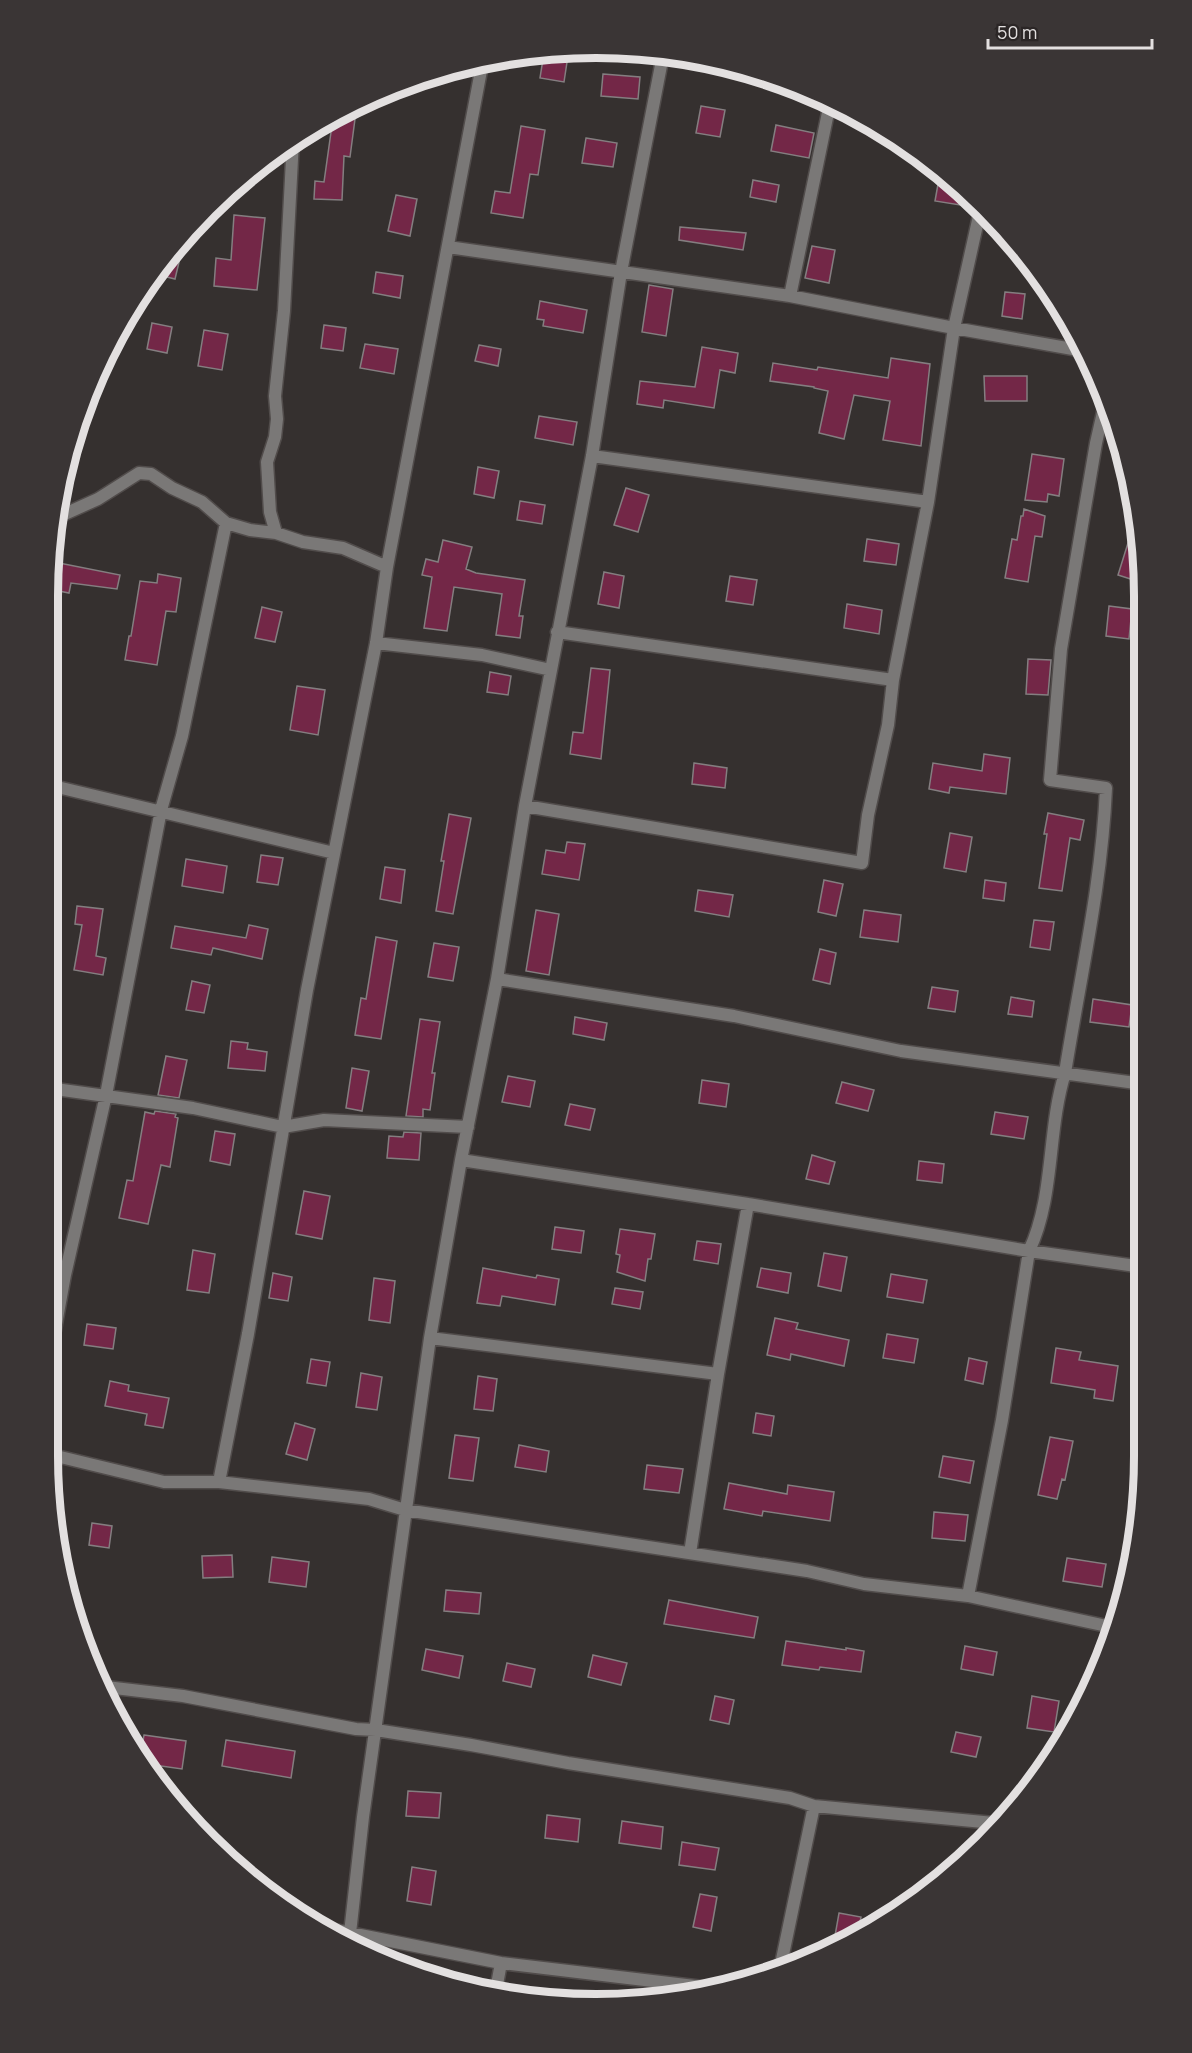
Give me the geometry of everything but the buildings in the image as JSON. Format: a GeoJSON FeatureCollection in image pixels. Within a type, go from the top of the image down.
{"type":"FeatureCollection","features":[{"type":"Feature","properties":{"kind":"street"},"geometry":{"type":"LineString","coordinates":[[350,1933],[363,1817],[430,1338],[460,1160],[497,979],[525,806],[592,456],[621,272],[662,63]]}},
{"type":"Feature","properties":{"kind":"street"},"geometry":{"type":"LineString","coordinates":[[219,1482],[248,1334],[306,990],[376,643],[387,567],[481,71]]}},
{"type":"Feature","properties":{"kind":"street"},"geometry":{"type":"LineString","coordinates":[[790,296],[828,111]]}},
{"type":"Feature","properties":{"kind":"street"},"geometry":{"type":"LineString","coordinates":[[276,533],[270,512],[267,462],[275,437],[275,396],[284,311],[292,152]]}},
{"type":"Feature","properties":{"kind":"street"},"geometry":{"type":"LineString","coordinates":[[525,806],[862,863],[868,815],[888,725],[893,680],[928,502],[954,328],[978,219]]}},
{"type":"Feature","properties":{"kind":"street"},"geometry":{"type":"LineString","coordinates":[[448,247],[790,296],[1073,349]]}},
{"type":"Feature","properties":{"kind":"street"},"geometry":{"type":"LineString","coordinates":[[968,1596],[1002,1420],[1029,1251],[1037,1236],[1047,1186],[1060,1090],[1097,893],[1105,823],[1106,788],[1050,780],[1061,649],[1102,415]]}},
{"type":"Feature","properties":{"kind":"street"},"geometry":{"type":"LineString","coordinates":[[592,456],[928,502]]}},
{"type":"Feature","properties":{"kind":"street"},"geometry":{"type":"LineString","coordinates":[[65,514],[98,499],[139,473],[151,474],[172,488],[202,502],[226,523],[250,530],[276,533],[303,542],[344,548],[387,567]]}},
{"type":"Feature","properties":{"kind":"street"},"geometry":{"type":"LineString","coordinates":[[58,1313],[106,1095],[161,810],[182,736],[226,523]]}},
{"type":"Feature","properties":{"kind":"street"},"geometry":{"type":"LineString","coordinates":[[557,632],[893,680]]}},
{"type":"Feature","properties":{"kind":"street"},"geometry":{"type":"LineString","coordinates":[[376,643],[482,655],[551,670]]}},
{"type":"Feature","properties":{"kind":"street"},"geometry":{"type":"LineString","coordinates":[[58,787],[334,853]]}},
{"type":"Feature","properties":{"kind":"street"},"geometry":{"type":"LineString","coordinates":[[497,979],[734,1016],[901,1051],[1134,1083]]}},
{"type":"Feature","properties":{"kind":"street"},"geometry":{"type":"LineString","coordinates":[[58,1089],[193,1108],[283,1127],[324,1120],[468,1127]]}},
{"type":"Feature","properties":{"kind":"street"},"geometry":{"type":"LineString","coordinates":[[460,1160],[1134,1266]]}},
{"type":"Feature","properties":{"kind":"street"},"geometry":{"type":"LineString","coordinates":[[690,1553],[748,1204]]}},
{"type":"Feature","properties":{"kind":"street"},"geometry":{"type":"LineString","coordinates":[[430,1338],[718,1374]]}},
{"type":"Feature","properties":{"kind":"street"},"geometry":{"type":"LineString","coordinates":[[58,1456],[164,1482],[219,1482],[369,1499],[405,1510],[807,1571],[864,1584],[968,1596],[1106,1626]]}},
{"type":"Feature","properties":{"kind":"street"},"geometry":{"type":"LineString","coordinates":[[110,1688],[183,1696],[356,1729],[376,1730],[790,1798],[814,1806],[989,1823]]}},
{"type":"Feature","properties":{"kind":"street"},"geometry":{"type":"LineString","coordinates":[[782,1961],[814,1806]]}},
{"type":"Feature","properties":{"kind":"street"},"geometry":{"type":"LineString","coordinates":[[345,1932],[501,1963],[692,1986]]}},
{"type":"Feature","properties":{"kind":"street"},"geometry":{"type":"LineString","coordinates":[[497,1985],[501,1963]]}}]}
